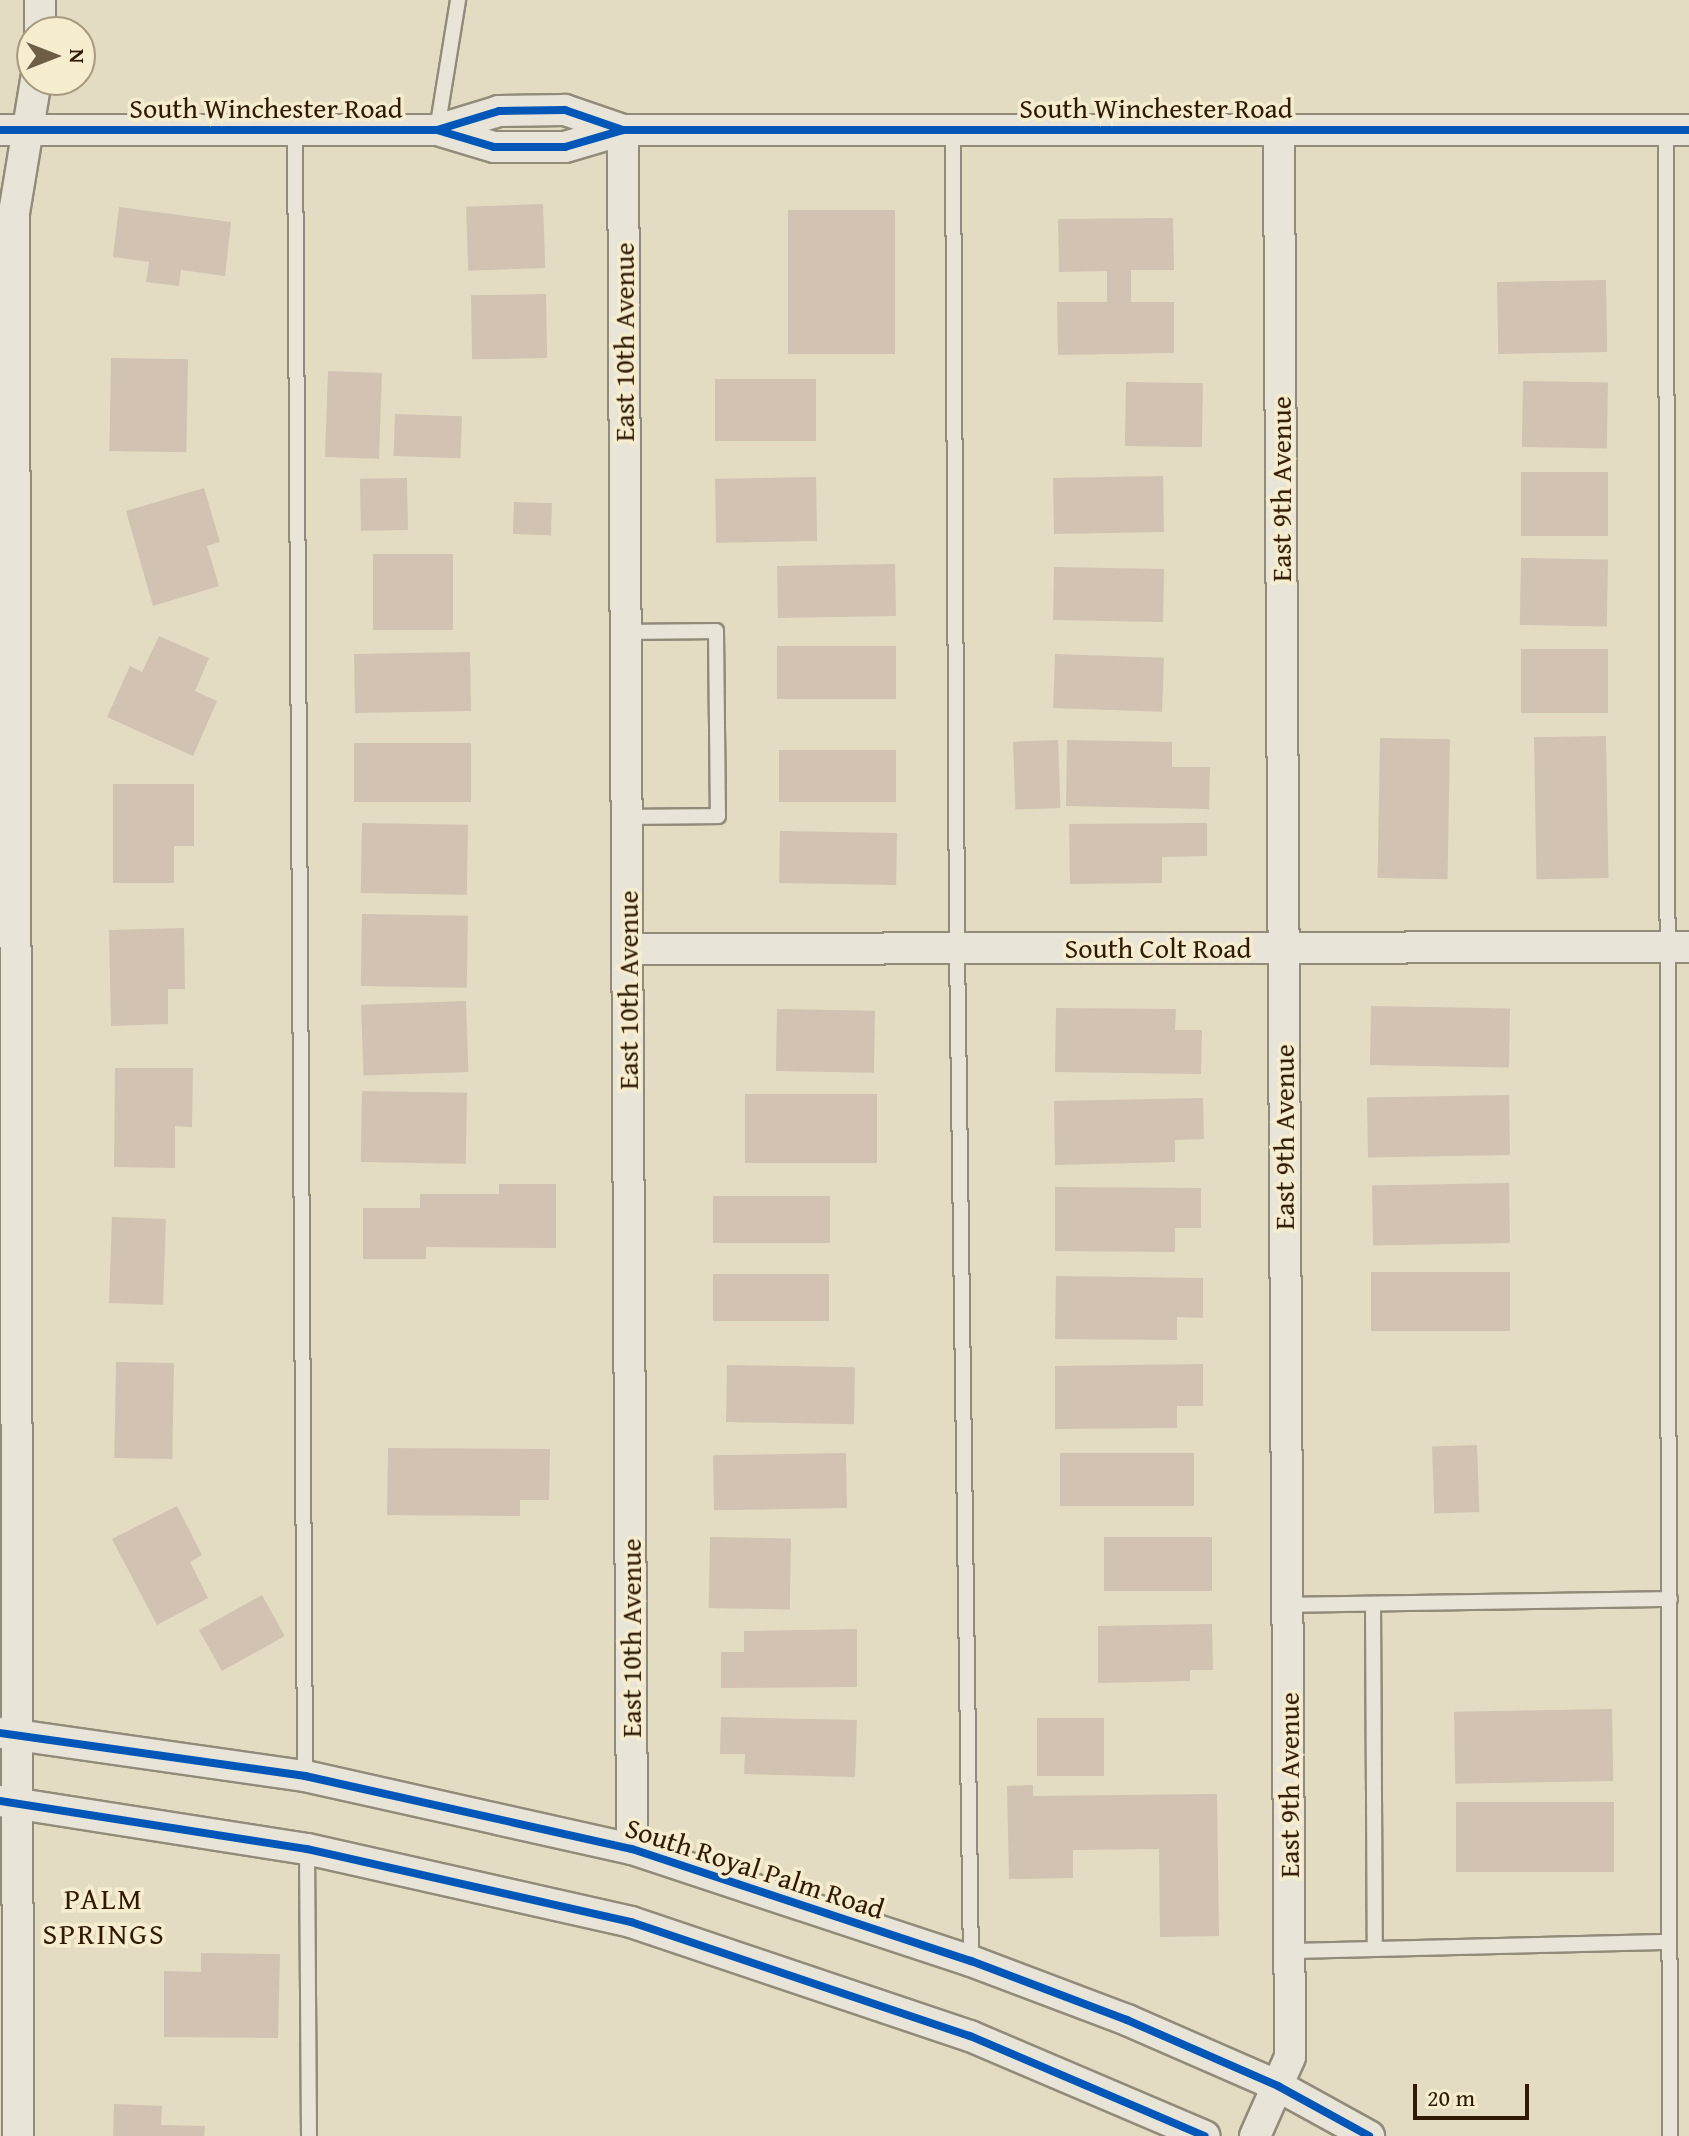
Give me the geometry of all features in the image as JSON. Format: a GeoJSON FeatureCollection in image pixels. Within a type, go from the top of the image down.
{"type":"FeatureCollection","features":[{"type":"Feature","properties":{"kind":"street"},"geometry":{"type":"LineString","coordinates":[[18,2136],[9,1802],[7,636],[14,213],[12,130],[28,96]]}},
{"type":"Feature","properties":{"kind":"street","name":"South Winchester Road"},"geometry":{"type":"LineString","coordinates":[[12,130],[437,130],[499,111],[565,110],[623,130],[1678,130]]}},
{"type":"Feature","properties":{"kind":"street","name":"East 10th Avenue"},"geometry":{"type":"LineString","coordinates":[[623,130],[632,1849]]}},
{"type":"Feature","properties":{"kind":"street","name":"East 9th Avenue"},"geometry":{"type":"LineString","coordinates":[[1255,2136],[1290,2057],[1279,130]]}},
{"type":"Feature","properties":{"kind":"street","name":"South Colt Road"},"geometry":{"type":"LineString","coordinates":[[627,949],[1679,947]]}},
{"type":"Feature","properties":{"kind":"street","name":"South Royal Palm Road"},"geometry":{"type":"LineString","coordinates":[[10,1733],[305,1776],[632,1849],[971,1961],[1127,2020],[1278,2086],[1369,2136]]}},
{"type":"Feature","properties":{"kind":"street"},"geometry":{"type":"LineString","coordinates":[[9,1802],[307,1849],[631,1922],[970,2036],[1205,2136]]}},
{"type":"Feature","properties":{"kind":"lane"},"geometry":{"type":"LineString","coordinates":[[437,130],[458,0]]}},
{"type":"Feature","properties":{"kind":"lane"},"geometry":{"type":"LineString","coordinates":[[295,130],[305,1776]]}},
{"type":"Feature","properties":{"kind":"lane"},"geometry":{"type":"LineString","coordinates":[[953,130],[957,947],[971,1961]]}},
{"type":"Feature","properties":{"kind":"lane"},"geometry":{"type":"LineString","coordinates":[[1670,2136],[1666,1942],[1679,947],[1678,130]]}},
{"type":"Feature","properties":{"kind":"lane"},"geometry":{"type":"LineString","coordinates":[[626,632],[716,631],[718,816],[627,817]]}},
{"type":"Feature","properties":{"kind":"lane"},"geometry":{"type":"LineString","coordinates":[[1287,1605],[1670,1599]]}},
{"type":"Feature","properties":{"kind":"lane"},"geometry":{"type":"LineString","coordinates":[[1373,1604],[1375,1949]]}},
{"type":"Feature","properties":{"kind":"lane"},"geometry":{"type":"LineString","coordinates":[[307,1849],[309,2136]]}},
{"type":"Feature","properties":{"kind":"lane"},"geometry":{"type":"LineString","coordinates":[[1290,1951],[1666,1942]]}},
{"type":"Feature","properties":{"kind":"building"},"geometry":{"type":"Polygon","coordinates":[[[543,204],[545,268],[468,271],[466,207],[543,204]]]}},
{"type":"Feature","properties":{"kind":"building"},"geometry":{"type":"Polygon","coordinates":[[[119,207],[231,222],[225,276],[181,270],[179,286],[146,282],[149,262],[113,257],[119,207]]]}},
{"type":"Feature","properties":{"kind":"building"},"geometry":{"type":"Polygon","coordinates":[[[788,210],[895,210],[895,354],[788,354],[788,210]]]}},
{"type":"Feature","properties":{"kind":"building"},"geometry":{"type":"Polygon","coordinates":[[[1173,218],[1174,270],[1131,270],[1131,302],[1174,302],[1174,353],[1058,355],[1057,302],[1107,302],[1107,271],[1059,272],[1058,219],[1173,218]]]}},
{"type":"Feature","properties":{"kind":"building"},"geometry":{"type":"Polygon","coordinates":[[[1606,280],[1607,352],[1498,354],[1497,282],[1606,280]]]}},
{"type":"Feature","properties":{"kind":"building"},"geometry":{"type":"Polygon","coordinates":[[[546,294],[547,358],[472,359],[471,295],[546,294]]]}},
{"type":"Feature","properties":{"kind":"building"},"geometry":{"type":"Polygon","coordinates":[[[111,358],[188,359],[186,452],[109,451],[111,358]]]}},
{"type":"Feature","properties":{"kind":"building"},"geometry":{"type":"Polygon","coordinates":[[[328,371],[382,373],[379,459],[325,457],[328,371]]]}},
{"type":"Feature","properties":{"kind":"building"},"geometry":{"type":"Polygon","coordinates":[[[715,379],[816,379],[816,441],[715,441],[715,379]]]}},
{"type":"Feature","properties":{"kind":"building"},"geometry":{"type":"Polygon","coordinates":[[[1523,381],[1608,382],[1607,448],[1522,447],[1523,381]]]}},
{"type":"Feature","properties":{"kind":"building"},"geometry":{"type":"Polygon","coordinates":[[[1126,382],[1203,383],[1202,447],[1125,446],[1126,382]]]}},
{"type":"Feature","properties":{"kind":"building"},"geometry":{"type":"Polygon","coordinates":[[[395,414],[462,416],[460,458],[394,456],[395,414]]]}},
{"type":"Feature","properties":{"kind":"building"},"geometry":{"type":"Polygon","coordinates":[[[1521,472],[1608,472],[1608,536],[1521,536],[1521,472]]]}},
{"type":"Feature","properties":{"kind":"building"},"geometry":{"type":"Polygon","coordinates":[[[1163,476],[1164,532],[1054,534],[1053,478],[1163,476]]]}},
{"type":"Feature","properties":{"kind":"building"},"geometry":{"type":"Polygon","coordinates":[[[816,477],[817,541],[716,543],[715,479],[816,477]]]}},
{"type":"Feature","properties":{"kind":"building"},"geometry":{"type":"Polygon","coordinates":[[[407,478],[408,530],[361,531],[360,479],[407,478]]]}},
{"type":"Feature","properties":{"kind":"building"},"geometry":{"type":"Polygon","coordinates":[[[204,488],[220,542],[207,546],[219,586],[153,606],[126,511],[204,488]]]}},
{"type":"Feature","properties":{"kind":"building"},"geometry":{"type":"Polygon","coordinates":[[[514,502],[552,503],[551,535],[513,534],[514,502]]]}},
{"type":"Feature","properties":{"kind":"building"},"geometry":{"type":"Polygon","coordinates":[[[373,554],[453,554],[453,630],[373,630],[373,554]]]}},
{"type":"Feature","properties":{"kind":"building"},"geometry":{"type":"Polygon","coordinates":[[[1521,558],[1608,560],[1607,627],[1520,625],[1521,558]]]}},
{"type":"Feature","properties":{"kind":"building"},"geometry":{"type":"Polygon","coordinates":[[[895,564],[896,616],[778,618],[777,566],[895,564]]]}},
{"type":"Feature","properties":{"kind":"building"},"geometry":{"type":"Polygon","coordinates":[[[1054,567],[1164,569],[1163,622],[1053,620],[1054,567]]]}},
{"type":"Feature","properties":{"kind":"building"},"geometry":{"type":"Polygon","coordinates":[[[159,636],[209,658],[195,691],[217,701],[193,756],[107,717],[130,666],[142,672],[159,636]]]}},
{"type":"Feature","properties":{"kind":"building"},"geometry":{"type":"Polygon","coordinates":[[[777,646],[896,646],[896,699],[777,699],[777,646]]]}},
{"type":"Feature","properties":{"kind":"building"},"geometry":{"type":"Polygon","coordinates":[[[1521,649],[1608,649],[1608,713],[1521,713],[1521,649]]]}},
{"type":"Feature","properties":{"kind":"building"},"geometry":{"type":"Polygon","coordinates":[[[470,652],[471,711],[355,713],[354,654],[470,652]]]}},
{"type":"Feature","properties":{"kind":"building"},"geometry":{"type":"Polygon","coordinates":[[[1055,654],[1164,658],[1162,712],[1053,708],[1055,654]]]}},
{"type":"Feature","properties":{"kind":"building"},"geometry":{"type":"Polygon","coordinates":[[[1606,736],[1608,878],[1536,879],[1534,737],[1606,736]]]}},
{"type":"Feature","properties":{"kind":"building"},"geometry":{"type":"Polygon","coordinates":[[[1380,738],[1450,739],[1448,879],[1378,878],[1380,738]]]}},
{"type":"Feature","properties":{"kind":"building"},"geometry":{"type":"Polygon","coordinates":[[[1058,740],[1060,808],[1015,810],[1013,742],[1058,740]]]}},
{"type":"Feature","properties":{"kind":"building"},"geometry":{"type":"Polygon","coordinates":[[[1067,740],[1172,742],[1172,767],[1210,767],[1209,809],[1066,806],[1067,740]]]}},
{"type":"Feature","properties":{"kind":"building"},"geometry":{"type":"Polygon","coordinates":[[[354,743],[471,743],[471,802],[354,802],[354,743]]]}},
{"type":"Feature","properties":{"kind":"building"},"geometry":{"type":"Polygon","coordinates":[[[779,750],[896,750],[896,802],[779,802],[779,750]]]}},
{"type":"Feature","properties":{"kind":"building"},"geometry":{"type":"Polygon","coordinates":[[[113,784],[194,784],[194,846],[174,846],[174,883],[113,883],[113,784]]]}},
{"type":"Feature","properties":{"kind":"building"},"geometry":{"type":"Polygon","coordinates":[[[362,823],[468,825],[467,895],[361,893],[362,823]]]}},
{"type":"Feature","properties":{"kind":"building"},"geometry":{"type":"Polygon","coordinates":[[[1207,823],[1207,856],[1162,857],[1162,883],[1070,884],[1069,824],[1207,823]]]}},
{"type":"Feature","properties":{"kind":"building"},"geometry":{"type":"Polygon","coordinates":[[[780,831],[897,833],[896,885],[779,883],[780,831]]]}},
{"type":"Feature","properties":{"kind":"building"},"geometry":{"type":"Polygon","coordinates":[[[362,914],[468,916],[467,988],[361,986],[362,914]]]}},
{"type":"Feature","properties":{"kind":"building"},"geometry":{"type":"Polygon","coordinates":[[[184,928],[185,989],[168,989],[168,1024],[111,1026],[109,930],[184,928]]]}},
{"type":"Feature","properties":{"kind":"building"},"geometry":{"type":"Polygon","coordinates":[[[466,1001],[468,1072],[364,1076],[361,1005],[466,1001]]]}},
{"type":"Feature","properties":{"kind":"building"},"geometry":{"type":"Polygon","coordinates":[[[1371,1006],[1510,1008],[1509,1067],[1370,1065],[1371,1006]]]}},
{"type":"Feature","properties":{"kind":"building"},"geometry":{"type":"Polygon","coordinates":[[[1056,1008],[1176,1009],[1175,1030],[1202,1030],[1201,1074],[1055,1072],[1056,1008]]]}},
{"type":"Feature","properties":{"kind":"building"},"geometry":{"type":"Polygon","coordinates":[[[777,1009],[875,1011],[874,1073],[776,1071],[777,1009]]]}},
{"type":"Feature","properties":{"kind":"building"},"geometry":{"type":"Polygon","coordinates":[[[115,1068],[193,1068],[192,1127],[175,1126],[175,1168],[114,1167],[115,1068]]]}},
{"type":"Feature","properties":{"kind":"building"},"geometry":{"type":"Polygon","coordinates":[[[362,1091],[467,1093],[466,1164],[361,1162],[362,1091]]]}},
{"type":"Feature","properties":{"kind":"building"},"geometry":{"type":"Polygon","coordinates":[[[745,1094],[877,1094],[877,1163],[745,1163],[745,1094]]]}},
{"type":"Feature","properties":{"kind":"building"},"geometry":{"type":"Polygon","coordinates":[[[1509,1095],[1510,1155],[1368,1157],[1367,1097],[1509,1095]]]}},
{"type":"Feature","properties":{"kind":"building"},"geometry":{"type":"Polygon","coordinates":[[[1203,1098],[1204,1139],[1175,1140],[1175,1162],[1055,1165],[1054,1101],[1203,1098]]]}},
{"type":"Feature","properties":{"kind":"building"},"geometry":{"type":"Polygon","coordinates":[[[1509,1183],[1510,1243],[1373,1245],[1372,1185],[1509,1183]]]}},
{"type":"Feature","properties":{"kind":"building"},"geometry":{"type":"Polygon","coordinates":[[[499,1184],[556,1184],[556,1248],[426,1247],[426,1259],[363,1259],[363,1208],[420,1208],[420,1194],[499,1194],[499,1184]]]}},
{"type":"Feature","properties":{"kind":"building"},"geometry":{"type":"Polygon","coordinates":[[[1055,1187],[1201,1188],[1201,1228],[1175,1228],[1175,1252],[1055,1251],[1055,1187]]]}},
{"type":"Feature","properties":{"kind":"building"},"geometry":{"type":"Polygon","coordinates":[[[713,1196],[830,1196],[830,1243],[713,1243],[713,1196]]]}},
{"type":"Feature","properties":{"kind":"building"},"geometry":{"type":"Polygon","coordinates":[[[112,1217],[166,1219],[163,1305],[109,1303],[112,1217]]]}},
{"type":"Feature","properties":{"kind":"building"},"geometry":{"type":"Polygon","coordinates":[[[1371,1272],[1510,1272],[1510,1331],[1371,1331],[1371,1272]]]}},
{"type":"Feature","properties":{"kind":"building"},"geometry":{"type":"Polygon","coordinates":[[[713,1274],[829,1274],[829,1321],[713,1321],[713,1274]]]}},
{"type":"Feature","properties":{"kind":"building"},"geometry":{"type":"Polygon","coordinates":[[[1056,1276],[1203,1278],[1203,1318],[1177,1317],[1177,1340],[1055,1339],[1056,1276]]]}},
{"type":"Feature","properties":{"kind":"building"},"geometry":{"type":"Polygon","coordinates":[[[116,1362],[174,1363],[172,1459],[114,1458],[116,1362]]]}},
{"type":"Feature","properties":{"kind":"building"},"geometry":{"type":"Polygon","coordinates":[[[1203,1364],[1203,1406],[1177,1406],[1177,1428],[1055,1429],[1055,1366],[1203,1364]]]}},
{"type":"Feature","properties":{"kind":"building"},"geometry":{"type":"Polygon","coordinates":[[[727,1365],[855,1367],[854,1424],[726,1422],[727,1365]]]}},
{"type":"Feature","properties":{"kind":"building"},"geometry":{"type":"Polygon","coordinates":[[[1477,1445],[1479,1512],[1434,1514],[1432,1447],[1477,1445]]]}},
{"type":"Feature","properties":{"kind":"building"},"geometry":{"type":"Polygon","coordinates":[[[388,1448],[550,1449],[549,1500],[520,1500],[520,1516],[387,1515],[388,1448]]]}},
{"type":"Feature","properties":{"kind":"building"},"geometry":{"type":"Polygon","coordinates":[[[846,1453],[847,1508],[714,1510],[713,1455],[846,1453]]]}},
{"type":"Feature","properties":{"kind":"building"},"geometry":{"type":"Polygon","coordinates":[[[1060,1453],[1194,1453],[1194,1506],[1060,1506],[1060,1453]]]}},
{"type":"Feature","properties":{"kind":"building"},"geometry":{"type":"Polygon","coordinates":[[[177,1506],[202,1555],[190,1562],[208,1598],[157,1625],[112,1539],[177,1506]]]}},
{"type":"Feature","properties":{"kind":"building"},"geometry":{"type":"Polygon","coordinates":[[[710,1537],[791,1538],[790,1609],[709,1608],[710,1537]]]}},
{"type":"Feature","properties":{"kind":"building"},"geometry":{"type":"Polygon","coordinates":[[[1104,1537],[1212,1537],[1212,1591],[1104,1591],[1104,1537]]]}},
{"type":"Feature","properties":{"kind":"building"},"geometry":{"type":"Polygon","coordinates":[[[262,1595],[285,1636],[222,1671],[199,1630],[262,1595]]]}},
{"type":"Feature","properties":{"kind":"building"},"geometry":{"type":"Polygon","coordinates":[[[1212,1624],[1213,1670],[1190,1670],[1190,1681],[1098,1683],[1098,1626],[1212,1624]]]}},
{"type":"Feature","properties":{"kind":"building"},"geometry":{"type":"Polygon","coordinates":[[[857,1629],[857,1687],[721,1688],[721,1652],[744,1652],[744,1631],[857,1629]]]}},
{"type":"Feature","properties":{"kind":"building"},"geometry":{"type":"Polygon","coordinates":[[[1612,1709],[1613,1781],[1455,1784],[1454,1712],[1612,1709]]]}},
{"type":"Feature","properties":{"kind":"building"},"geometry":{"type":"Polygon","coordinates":[[[721,1717],[857,1720],[855,1777],[744,1774],[745,1754],[720,1754],[721,1717]]]}},
{"type":"Feature","properties":{"kind":"building"},"geometry":{"type":"Polygon","coordinates":[[[1037,1718],[1104,1718],[1104,1776],[1037,1776],[1037,1718]]]}},
{"type":"Feature","properties":{"kind":"building"},"geometry":{"type":"Polygon","coordinates":[[[1033,1785],[1033,1796],[1217,1794],[1219,1936],[1160,1937],[1159,1849],[1073,1850],[1073,1878],[1009,1879],[1007,1786],[1033,1785]]]}},
{"type":"Feature","properties":{"kind":"building"},"geometry":{"type":"Polygon","coordinates":[[[1456,1802],[1614,1802],[1614,1872],[1456,1872],[1456,1802]]]}},
{"type":"Feature","properties":{"kind":"building"},"geometry":{"type":"Polygon","coordinates":[[[201,1953],[280,1954],[278,2038],[164,2037],[164,1971],[201,1972],[201,1953]]]}},
{"type":"Feature","properties":{"kind":"building"},"geometry":{"type":"Polygon","coordinates":[[[114,2104],[162,2106],[161,2125],[205,2126],[204,2136],[113,2136],[114,2104]]]}},
{"type":"Feature","properties":{"kind":"cycle path"},"geometry":{"type":"LineString","coordinates":[[437,130],[499,111],[565,110],[623,130]]}},
{"type":"Feature","properties":{"kind":"cycle path"},"geometry":{"type":"LineString","coordinates":[[0,130],[437,130],[494,147],[565,147],[623,130],[1689,130]]}},
{"type":"Feature","properties":{"kind":"cycle path"},"geometry":{"type":"LineString","coordinates":[[0,1733],[305,1776],[632,1849],[971,1961],[1127,2020],[1278,2086],[1369,2136]]}},
{"type":"Feature","properties":{"kind":"cycle path"},"geometry":{"type":"LineString","coordinates":[[0,1801],[307,1849],[631,1922],[970,2036],[1205,2136]]}},
{"type":"Feature","properties":{"kind":"district","name":"PALM SPRINGS"},"geometry":{"type":"Point","coordinates":[104,1915]}}]}
